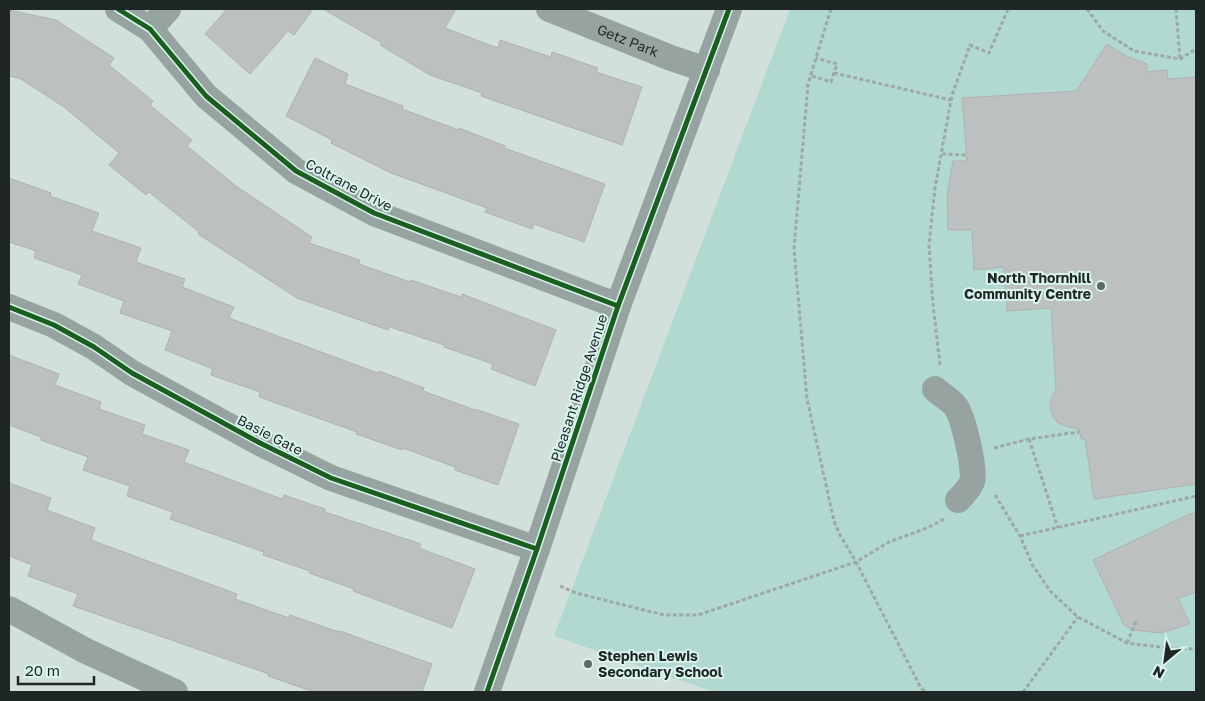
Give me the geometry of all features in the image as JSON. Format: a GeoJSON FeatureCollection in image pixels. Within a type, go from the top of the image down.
{"type":"FeatureCollection","features":[{"type":"Feature","properties":{"kind":"street","name":"Coltrane Drive"},"geometry":{"type":"LineString","coordinates":[[118,9],[150,29],[206,96],[296,170],[374,213],[618,306]]}},
{"type":"Feature","properties":{"kind":"street"},"geometry":{"type":"LineString","coordinates":[[150,29],[168,9]]}},
{"type":"Feature","properties":{"kind":"street","name":"Getz Park"},"geometry":{"type":"LineString","coordinates":[[549,9],[670,58],[707,70]]}},
{"type":"Feature","properties":{"kind":"street","name":"Pleasant Ridge Avenue"},"geometry":{"type":"LineString","coordinates":[[487,692],[618,306],[729,9]]}},
{"type":"Feature","properties":{"kind":"street","name":"Basie Gate"},"geometry":{"type":"LineString","coordinates":[[9,307],[54,325],[94,347],[132,373],[260,444],[331,478],[537,549]]}},
{"type":"Feature","properties":{"kind":"street"},"geometry":{"type":"LineString","coordinates":[[937,380],[962,417],[973,468],[973,480],[967,491],[953,508]]}},
{"type":"Feature","properties":{"kind":"street"},"geometry":{"type":"LineString","coordinates":[[9,609],[86,651],[175,692]]}},
{"type":"Feature","properties":{"kind":"path"},"geometry":{"type":"LineString","coordinates":[[831,9],[808,84],[794,249],[806,390],[834,522],[921,688],[925,692]]}},
{"type":"Feature","properties":{"kind":"path"},"geometry":{"type":"LineString","coordinates":[[937,380],[928,245],[934,188],[951,100],[970,45],[989,53],[1008,9]]}},
{"type":"Feature","properties":{"kind":"path"},"geometry":{"type":"LineString","coordinates":[[1087,9],[1103,31],[1134,51],[1180,59],[1196,49]]}},
{"type":"Feature","properties":{"kind":"path"},"geometry":{"type":"LineString","coordinates":[[1176,9],[1180,59]]}},
{"type":"Feature","properties":{"kind":"path"},"geometry":{"type":"LineString","coordinates":[[812,76],[831,82],[837,64],[816,58]]}},
{"type":"Feature","properties":{"kind":"path"},"geometry":{"type":"LineString","coordinates":[[834,73],[951,100]]}},
{"type":"Feature","properties":{"kind":"path"},"geometry":{"type":"LineString","coordinates":[[942,154],[966,155]]}},
{"type":"Feature","properties":{"kind":"path"},"geometry":{"type":"LineString","coordinates":[[1007,444],[1079,432]]}},
{"type":"Feature","properties":{"kind":"path"},"geometry":{"type":"LineString","coordinates":[[1030,440],[1058,528]]}},
{"type":"Feature","properties":{"kind":"path"},"geometry":{"type":"LineString","coordinates":[[994,492],[1020,536],[1032,564],[1050,591],[1078,617],[1127,643],[1196,649]]}},
{"type":"Feature","properties":{"kind":"path"},"geometry":{"type":"LineString","coordinates":[[1020,536],[1196,496]]}},
{"type":"Feature","properties":{"kind":"path"},"geometry":{"type":"LineString","coordinates":[[988,502],[997,499]]}},
{"type":"Feature","properties":{"kind":"path"},"geometry":{"type":"LineString","coordinates":[[560,586],[576,593],[664,614],[698,615],[856,562],[889,542],[927,528],[953,508]]}},
{"type":"Feature","properties":{"kind":"path"},"geometry":{"type":"LineString","coordinates":[[1023,692],[1078,617]]}},
{"type":"Feature","properties":{"kind":"path"},"geometry":{"type":"LineString","coordinates":[[1127,643],[1137,619]]}},
{"type":"Feature","properties":{"kind":"green space"},"geometry":{"type":"Polygon","coordinates":[[[790,9],[1196,9],[1196,692],[714,692],[554,636],[790,9]]]}},
{"type":"Feature","properties":{"kind":"building"},"geometry":{"type":"Polygon","coordinates":[[[227,9],[313,9],[294,35],[288,31],[250,74],[205,34],[227,9]]]}},
{"type":"Feature","properties":{"kind":"building"},"geometry":{"type":"Polygon","coordinates":[[[323,9],[456,9],[445,28],[498,48],[500,40],[551,57],[552,52],[598,68],[596,72],[642,87],[622,145],[481,96],[482,93],[430,75],[380,45],[382,43],[323,9]]]}},
{"type":"Feature","properties":{"kind":"building"},"geometry":{"type":"Polygon","coordinates":[[[9,10],[56,20],[114,58],[109,65],[153,101],[150,105],[192,140],[187,146],[236,186],[312,237],[309,243],[360,260],[359,264],[410,282],[411,280],[461,297],[462,294],[556,330],[535,386],[491,369],[493,364],[444,347],[444,345],[390,327],[388,330],[297,298],[198,234],[199,232],[149,192],[146,195],[109,165],[119,153],[64,107],[19,78],[9,76],[9,10]]]}},
{"type":"Feature","properties":{"kind":"building","name":"North Thornhill Community Centre"},"geometry":{"type":"Polygon","coordinates":[[[1107,44],[1126,56],[1147,64],[1147,72],[1167,70],[1168,79],[1196,77],[1196,484],[1094,499],[1085,439],[1081,439],[1079,429],[1057,422],[1050,408],[1051,399],[1056,389],[1051,308],[1007,311],[1004,267],[974,270],[972,230],[948,230],[947,196],[953,161],[967,161],[962,98],[1076,91],[1107,44]]]}},
{"type":"Feature","properties":{"kind":"building"},"geometry":{"type":"Polygon","coordinates":[[[315,58],[348,74],[345,84],[403,106],[402,109],[459,130],[459,128],[505,146],[504,148],[605,184],[584,242],[534,224],[532,229],[485,212],[487,208],[391,173],[331,143],[332,140],[286,116],[315,58]]]}},
{"type":"Feature","properties":{"kind":"building"},"geometry":{"type":"Polygon","coordinates":[[[9,178],[51,193],[50,196],[99,213],[92,231],[141,248],[136,262],[185,279],[182,287],[234,307],[229,318],[378,373],[379,371],[424,388],[423,391],[519,424],[498,485],[455,470],[455,467],[403,448],[402,450],[356,434],[357,432],[259,397],[260,392],[211,375],[213,369],[165,350],[172,331],[120,313],[124,301],[78,284],[82,275],[34,258],[36,251],[9,242],[9,178]]]}},
{"type":"Feature","properties":{"kind":"building"},"geometry":{"type":"Polygon","coordinates":[[[9,355],[59,374],[55,385],[101,402],[99,409],[145,425],[142,434],[189,450],[184,462],[282,499],[284,495],[325,509],[325,512],[421,544],[419,548],[475,569],[452,628],[353,591],[354,589],[309,573],[310,571],[263,555],[264,552],[170,519],[173,512],[127,496],[130,486],[83,470],[88,457],[41,440],[41,437],[9,425],[9,355]]]}},
{"type":"Feature","properties":{"kind":"building"},"geometry":{"type":"Polygon","coordinates":[[[9,483],[51,498],[47,510],[95,528],[91,540],[237,594],[235,599],[289,618],[290,615],[340,631],[432,664],[422,692],[314,692],[268,676],[269,674],[73,606],[78,594],[28,576],[32,565],[9,556],[9,483]]]}},
{"type":"Feature","properties":{"kind":"building"},"geometry":{"type":"Polygon","coordinates":[[[1196,511],[1196,592],[1178,598],[1190,624],[1161,633],[1132,630],[1124,625],[1093,560],[1196,511]]]}},
{"type":"Feature","properties":{"kind":"cycle path"},"geometry":{"type":"LineString","coordinates":[[118,9],[150,29],[206,96],[296,171],[374,213],[618,306]]}},
{"type":"Feature","properties":{"kind":"cycle path"},"geometry":{"type":"LineString","coordinates":[[487,692],[618,306],[729,9]]}},
{"type":"Feature","properties":{"kind":"cycle path"},"geometry":{"type":"LineString","coordinates":[[9,307],[54,325],[94,347],[132,373],[260,443],[331,478],[537,549]]}},
{"type":"Feature","properties":{"kind":"place","name":"North Thornhill Community Centre"},"geometry":{"type":"Point","coordinates":[1101,286]}},
{"type":"Feature","properties":{"kind":"place","name":"Stephen Lewis Secondary School"},"geometry":{"type":"Point","coordinates":[588,664]}}]}
